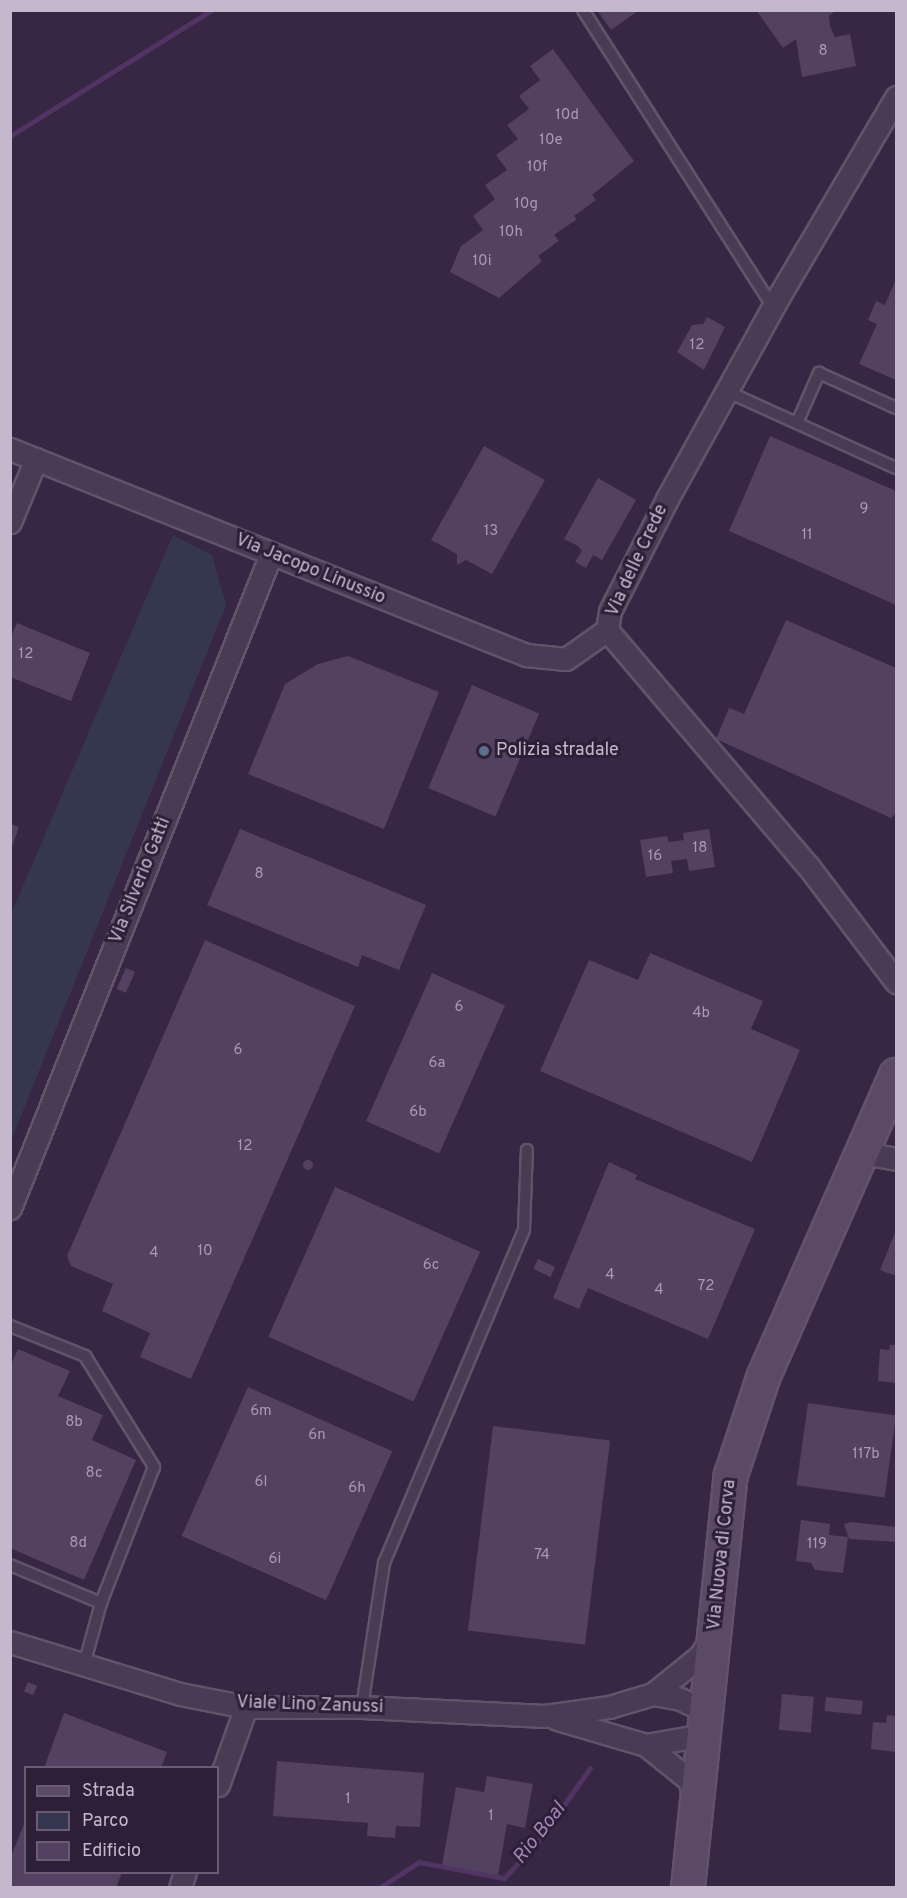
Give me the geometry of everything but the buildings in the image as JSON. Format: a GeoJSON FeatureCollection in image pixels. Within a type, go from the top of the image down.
{"type":"FeatureCollection","features":[{"type":"Feature","properties":{"kind":"main road","name":"Via Nuova di Corva"},"geometry":{"type":"LineString","coordinates":[[688,1887],[731,1475],[763,1378],[897,1074]]}},
{"type":"Feature","properties":{"kind":"street","name":"Via delle Crede"},"geometry":{"type":"LineString","coordinates":[[897,97],[726,391],[616,601],[607,630],[808,866],[897,982]]}},
{"type":"Feature","properties":{"kind":"street","name":"Via Jacopo Linussio"},"geometry":{"type":"LineString","coordinates":[[10,448],[526,656],[566,659],[607,630]]}},
{"type":"Feature","properties":{"kind":"street"},"geometry":{"type":"LineString","coordinates":[[10,522],[36,459]]}},
{"type":"Feature","properties":{"kind":"street","name":"Via Silverio Gatti"},"geometry":{"type":"LineString","coordinates":[[10,1208],[271,554]]}},
{"type":"Feature","properties":{"kind":"street"},"geometry":{"type":"LineString","coordinates":[[863,1153],[897,1159]]}},
{"type":"Feature","properties":{"kind":"street","name":"Viale Lino Zanussi"},"geometry":{"type":"LineString","coordinates":[[10,1642],[180,1694],[246,1707],[362,1707],[545,1716],[609,1707],[654,1694],[700,1656],[714,1635]]}},
{"type":"Feature","properties":{"kind":"street","name":"Viale Lino Zanussi"},"geometry":{"type":"LineString","coordinates":[[646,1745],[705,1723],[680,1699],[654,1694]]}},
{"type":"Feature","properties":{"kind":"street"},"geometry":{"type":"LineString","coordinates":[[219,1782],[246,1707]]}},
{"type":"Feature","properties":{"kind":"street","name":"Viale Lino Zanussi"},"geometry":{"type":"LineString","coordinates":[[545,1716],[646,1745],[689,1780],[697,1803]]}},
{"type":"Feature","properties":{"kind":"lane"},"geometry":{"type":"LineString","coordinates":[[583,10],[773,307]]}},
{"type":"Feature","properties":{"kind":"lane"},"geometry":{"type":"LineString","coordinates":[[797,423],[819,373],[897,408]]}},
{"type":"Feature","properties":{"kind":"lane"},"geometry":{"type":"LineString","coordinates":[[726,391],[897,468]]}},
{"type":"Feature","properties":{"kind":"lane"},"geometry":{"type":"LineString","coordinates":[[362,1707],[384,1563],[524,1230],[527,1150]]}},
{"type":"Feature","properties":{"kind":"lane"},"geometry":{"type":"LineString","coordinates":[[10,1326],[85,1356],[154,1467],[101,1603],[84,1665]]}},
{"type":"Feature","properties":{"kind":"lane"},"geometry":{"type":"LineString","coordinates":[[10,1565],[101,1603]]}},
{"type":"Feature","properties":{"kind":"green space"},"geometry":{"type":"Polygon","coordinates":[[[173,535],[212,555],[226,605],[11,1141],[11,914],[173,535]]]}},
{"type":"Feature","properties":{"kind":"waterway"},"geometry":{"type":"LineString","coordinates":[[10,136],[212,10]]}},
{"type":"Feature","properties":{"kind":"waterway","name":"Rio Boal"},"geometry":{"type":"LineString","coordinates":[[379,1888],[419,1862],[504,1878],[537,1843],[590,1768]]}},
{"type":"Feature","properties":{"kind":"place","name":"Polizia stradale"},"geometry":{"type":"Point","coordinates":[484,751]}}]}
